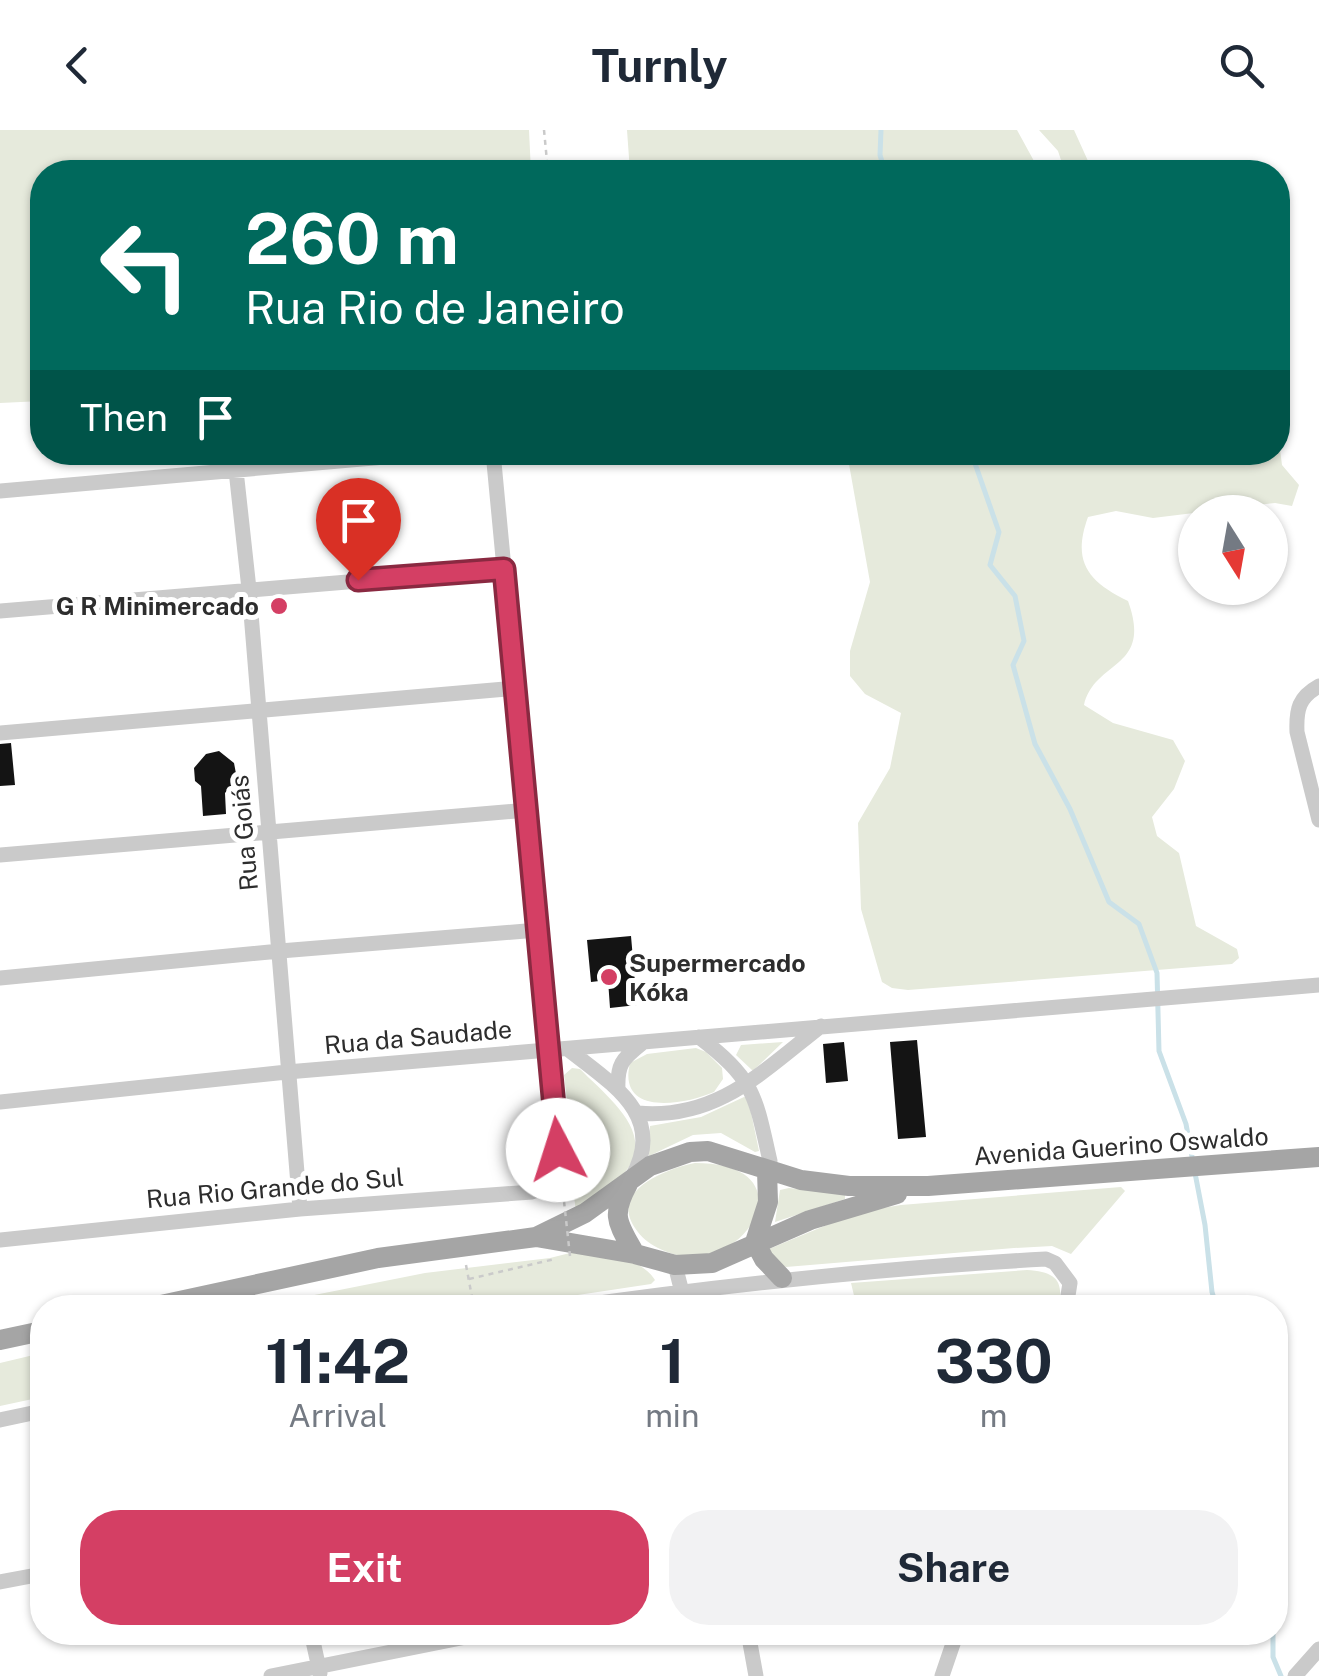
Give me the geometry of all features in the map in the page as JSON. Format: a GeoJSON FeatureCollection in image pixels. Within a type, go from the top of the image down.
{"type":"FeatureCollection","features":[{"type":"Feature","properties":{"kind":"main road","name":"Avenida Guerino Oswaldo"},"geometry":{"type":"LineString","coordinates":[[536,1237],[585,1213],[632,1178],[672,1156],[690,1152],[708,1151],[767,1172],[822,1184],[928,1186],[1319,1157]]}},
{"type":"Feature","properties":{"kind":"main road"},"geometry":{"type":"LineString","coordinates":[[767,1172],[768,1202],[755,1242],[782,1278]]}},
{"type":"Feature","properties":{"kind":"main road"},"geometry":{"type":"LineString","coordinates":[[632,1178],[618,1203],[616,1216],[618,1227],[635,1254]]}},
{"type":"Feature","properties":{"kind":"main road","name":"Avenida Guerino Oswaldo"},"geometry":{"type":"LineString","coordinates":[[536,1237],[635,1254],[674,1265],[712,1263],[730,1258],[755,1242],[851,1206],[928,1186]]}},
{"type":"Feature","properties":{"kind":"main road"},"geometry":{"type":"LineString","coordinates":[[207,1295],[339,1266],[536,1237]]}},
{"type":"Feature","properties":{"kind":"main road"},"geometry":{"type":"LineString","coordinates":[[0,1340],[30,1334]]}},
{"type":"Feature","properties":{"kind":"street"},"geometry":{"type":"LineString","coordinates":[[0,491],[197,465]]}},
{"type":"Feature","properties":{"kind":"street","name":"Rua Goiás"},"geometry":{"type":"LineString","coordinates":[[236,465],[300,1209]]}},
{"type":"Feature","properties":{"kind":"street"},"geometry":{"type":"LineString","coordinates":[[495,465],[550,1051]]}},
{"type":"Feature","properties":{"kind":"street"},"geometry":{"type":"LineString","coordinates":[[0,612],[504,569]]}},
{"type":"Feature","properties":{"kind":"street"},"geometry":{"type":"LineString","coordinates":[[1319,686],[1305,694],[1296,717],[1319,820]]}},
{"type":"Feature","properties":{"kind":"street"},"geometry":{"type":"LineString","coordinates":[[0,733],[517,688]]}},
{"type":"Feature","properties":{"kind":"street"},"geometry":{"type":"LineString","coordinates":[[0,855],[528,810]]}},
{"type":"Feature","properties":{"kind":"street"},"geometry":{"type":"LineString","coordinates":[[0,978],[538,930]]}},
{"type":"Feature","properties":{"kind":"street","name":"Rua da Saudade"},"geometry":{"type":"LineString","coordinates":[[0,1102],[287,1072],[1319,985]]}},
{"type":"Feature","properties":{"kind":"street"},"geometry":{"type":"LineString","coordinates":[[638,1112],[662,1115],[703,1108],[748,1083],[821,1026]]}},
{"type":"Feature","properties":{"kind":"street"},"geometry":{"type":"LineString","coordinates":[[700,1038],[755,1093],[770,1161],[767,1172]]}},
{"type":"Feature","properties":{"kind":"street"},"geometry":{"type":"LineString","coordinates":[[618,1089],[621,1060],[641,1044]]}},
{"type":"Feature","properties":{"kind":"street"},"geometry":{"type":"LineString","coordinates":[[570,1050],[618,1089],[638,1112],[642,1160],[632,1178]]}},
{"type":"Feature","properties":{"kind":"street","name":"Rua Rio Grande do Sul"},"geometry":{"type":"LineString","coordinates":[[0,1240],[300,1209],[532,1192],[553,1185],[560,1172],[550,1051]]}},
{"type":"Feature","properties":{"kind":"street"},"geometry":{"type":"LineString","coordinates":[[649,1295],[904,1266],[1046,1259],[1066,1274],[1070,1282],[1068,1295]]}},
{"type":"Feature","properties":{"kind":"street"},"geometry":{"type":"LineString","coordinates":[[674,1265],[684,1295]]}},
{"type":"Feature","properties":{"kind":"street"},"geometry":{"type":"LineString","coordinates":[[0,1420],[30,1414]]}},
{"type":"Feature","properties":{"kind":"street"},"geometry":{"type":"LineString","coordinates":[[0,1582],[30,1576]]}},
{"type":"Feature","properties":{"kind":"street"},"geometry":{"type":"LineString","coordinates":[[315,1645],[320,1671]]}},
{"type":"Feature","properties":{"kind":"street"},"geometry":{"type":"LineString","coordinates":[[271,1676],[320,1671],[435,1645]]}},
{"type":"Feature","properties":{"kind":"street"},"geometry":{"type":"LineString","coordinates":[[750,1645],[756,1676]]}},
{"type":"Feature","properties":{"kind":"street"},"geometry":{"type":"LineString","coordinates":[[942,1676],[953,1645]]}},
{"type":"Feature","properties":{"kind":"street"},"geometry":{"type":"LineString","coordinates":[[1296,1675],[1319,1649]]}},
{"type":"Feature","properties":{"kind":"path"},"geometry":{"type":"LineString","coordinates":[[544,130],[547,160]]}},
{"type":"Feature","properties":{"kind":"path"},"geometry":{"type":"LineString","coordinates":[[469,1278],[570,1256],[563,1192],[581,1190],[574,1143]]}},
{"type":"Feature","properties":{"kind":"path"},"geometry":{"type":"LineString","coordinates":[[463,1245],[472,1295]]}},
{"type":"Feature","properties":{"kind":"shaded area"},"geometry":{"type":"Polygon","coordinates":[[[0,130],[529,130],[530,160],[30,160],[30,402],[0,403],[0,130]]]}},
{"type":"Feature","properties":{"kind":"shaded area"},"geometry":{"type":"Polygon","coordinates":[[[627,130],[1017,130],[1033,160],[629,160],[627,130]]]}},
{"type":"Feature","properties":{"kind":"shaded area"},"geometry":{"type":"Polygon","coordinates":[[[1039,130],[1074,130],[1088,160],[1061,160],[1039,130]]]}},
{"type":"Feature","properties":{"kind":"shaded area"},"geometry":{"type":"Polygon","coordinates":[[[849,465],[1282,465],[1299,485],[1292,506],[1288,505],[1288,495],[1178,495],[1178,515],[1153,518],[1116,511],[1088,517],[1083,532],[1087,568],[1102,586],[1128,601],[1134,623],[1128,652],[1099,679],[1084,705],[1113,723],[1173,740],[1185,761],[1174,789],[1152,817],[1157,836],[1179,853],[1196,926],[1237,949],[1239,958],[1232,964],[908,990],[882,982],[861,909],[858,823],[890,768],[901,713],[865,694],[850,676],[850,651],[870,582],[849,465]]]}},
{"type":"Feature","properties":{"kind":"shaded area"},"geometry":{"type":"Polygon","coordinates":[[[783,1042],[753,1071],[736,1055],[741,1045],[783,1042]]]}},
{"type":"Feature","properties":{"kind":"shaded area"},"geometry":{"type":"Polygon","coordinates":[[[696,1048],[722,1068],[723,1079],[714,1092],[686,1101],[656,1103],[633,1092],[630,1063],[647,1054],[696,1048]]]}},
{"type":"Feature","properties":{"kind":"shaded area"},"geometry":{"type":"Polygon","coordinates":[[[572,1068],[580,1069],[614,1103],[632,1129],[635,1143],[634,1157],[625,1172],[576,1212],[574,1196],[587,1193],[575,1117],[569,1117],[564,1075],[572,1068]]]}},
{"type":"Feature","properties":{"kind":"shaded area"},"geometry":{"type":"Polygon","coordinates":[[[748,1098],[759,1151],[721,1133],[693,1135],[649,1156],[650,1126],[701,1117],[748,1098]]]}},
{"type":"Feature","properties":{"kind":"shaded area"},"geometry":{"type":"Polygon","coordinates":[[[695,1163],[732,1168],[752,1182],[759,1201],[753,1221],[738,1240],[715,1252],[688,1256],[645,1240],[629,1215],[629,1203],[635,1192],[656,1176],[695,1163]]]}},
{"type":"Feature","properties":{"kind":"shaded area"},"geometry":{"type":"Polygon","coordinates":[[[1121,1187],[1125,1191],[1071,1254],[1052,1246],[786,1267],[774,1261],[769,1249],[858,1212],[1121,1187]]]}},
{"type":"Feature","properties":{"kind":"shaded area"},"geometry":{"type":"Polygon","coordinates":[[[780,1190],[845,1194],[845,1199],[775,1222],[780,1190]]]}},
{"type":"Feature","properties":{"kind":"shaded area"},"geometry":{"type":"Polygon","coordinates":[[[574,1252],[607,1256],[639,1266],[655,1280],[651,1284],[578,1295],[314,1295],[425,1273],[574,1252]]]}},
{"type":"Feature","properties":{"kind":"shaded area"},"geometry":{"type":"Polygon","coordinates":[[[1027,1270],[1051,1275],[1060,1290],[1060,1295],[854,1295],[851,1283],[1027,1270]]]}},
{"type":"Feature","properties":{"kind":"shaded area"},"geometry":{"type":"Polygon","coordinates":[[[30,1356],[30,1400],[0,1406],[0,1363],[30,1356]]]}},
{"type":"Feature","properties":{"kind":"building"},"geometry":{"type":"Polygon","coordinates":[[[11,743],[15,785],[0,786],[0,744],[11,743]]]}},
{"type":"Feature","properties":{"kind":"building"},"geometry":{"type":"Polygon","coordinates":[[[219,751],[234,763],[237,779],[225,793],[226,814],[203,816],[201,786],[195,781],[194,768],[206,754],[219,751]]]}},
{"type":"Feature","properties":{"kind":"building"},"geometry":{"type":"Polygon","coordinates":[[[631,936],[637,1005],[610,1008],[608,980],[591,982],[587,940],[631,936]]]}},
{"type":"Feature","properties":{"kind":"building"},"geometry":{"type":"Polygon","coordinates":[[[917,1040],[926,1137],[898,1139],[890,1042],[917,1040]]]}},
{"type":"Feature","properties":{"kind":"building"},"geometry":{"type":"Polygon","coordinates":[[[844,1042],[848,1081],[826,1083],[823,1044],[844,1042]]]}},
{"type":"Feature","properties":{"kind":"waterway"},"geometry":{"type":"LineString","coordinates":[[881,130],[881,160]]}},
{"type":"Feature","properties":{"kind":"waterway"},"geometry":{"type":"LineString","coordinates":[[976,465],[999,532],[990,565],[1015,596],[1024,641],[1013,665],[1035,744],[1070,809],[1109,902],[1139,924],[1157,973],[1159,1051],[1186,1124],[1193,1162]]}},
{"type":"Feature","properties":{"kind":"waterway"},"geometry":{"type":"LineString","coordinates":[[1195,1173],[1213,1295]]}},
{"type":"Feature","properties":{"kind":"waterway"},"geometry":{"type":"LineString","coordinates":[[1273,1645],[1281,1676]]}},
{"type":"Feature","properties":{"kind":"place","name":"G R Minimercado"},"geometry":{"type":"Point","coordinates":[279,606]}},
{"type":"Feature","properties":{"kind":"place","name":"Supermercado Kóka"},"geometry":{"type":"Point","coordinates":[609,977]}},
{"type":"Feature","properties":{"kind":"route"},"geometry":{"type":"LineString","coordinates":[[358,580],[504,569],[558,1150]]}}]}
